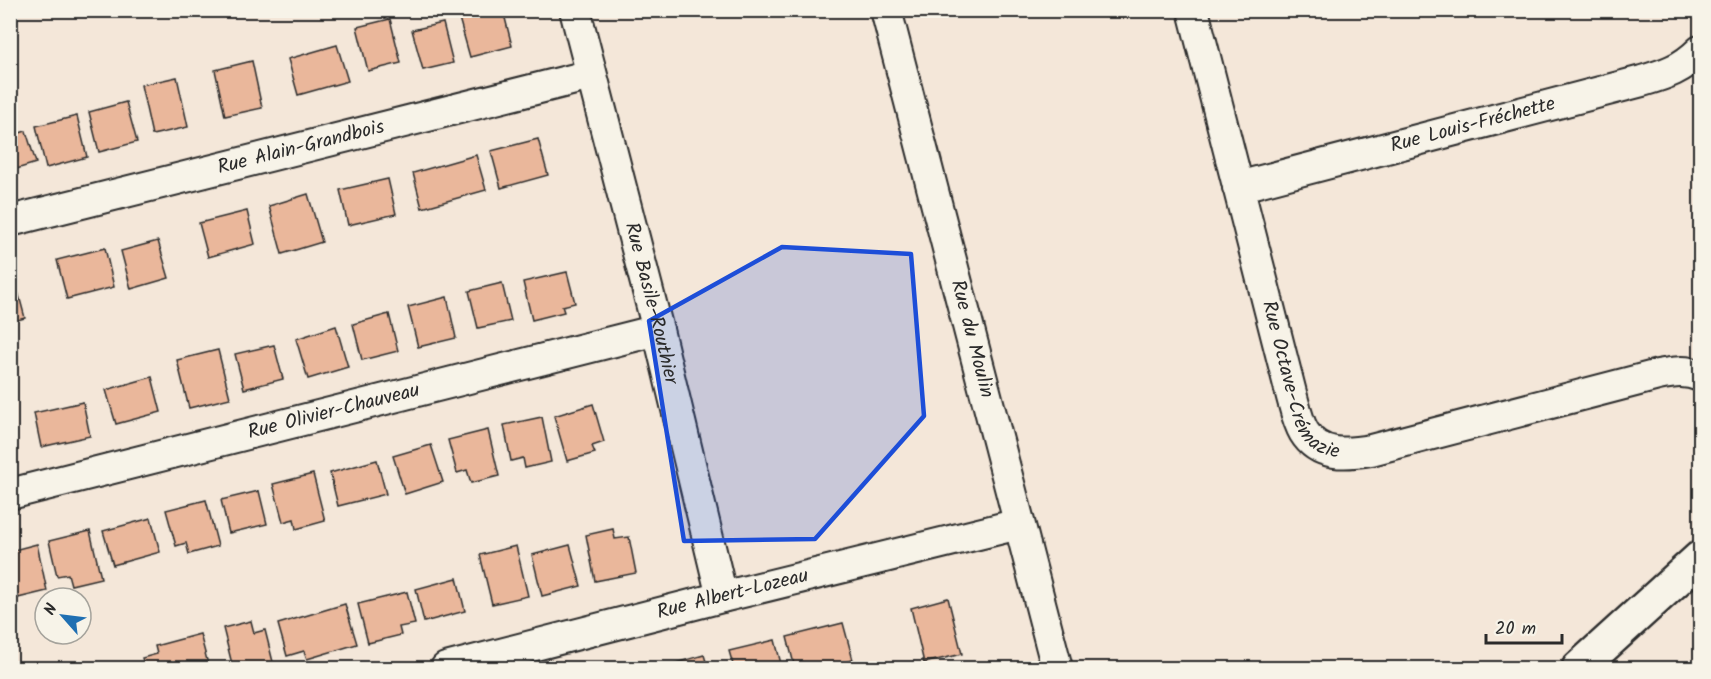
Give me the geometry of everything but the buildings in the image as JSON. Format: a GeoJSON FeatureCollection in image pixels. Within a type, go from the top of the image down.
{"type":"FeatureCollection","features":[{"type":"Feature","properties":{"kind":"main road"},"geometry":{"type":"LineString","coordinates":[[1579,669],[1701,558]]}},
{"type":"Feature","properties":{"kind":"street","name":"Rue Basile-Routhier"},"geometry":{"type":"LineString","coordinates":[[575,10],[658,330],[722,597]]}},
{"type":"Feature","properties":{"kind":"street","name":"Rue du Moulin"},"geometry":{"type":"LineString","coordinates":[[886,10],[1057,669]]}},
{"type":"Feature","properties":{"kind":"street","name":"Rue Octave-Crémazie"},"geometry":{"type":"LineString","coordinates":[[1193,10],[1292,397],[1300,423],[1311,441],[1323,449],[1337,453],[1353,453],[1658,375],[1679,371],[1692,372],[1701,376]]}},
{"type":"Feature","properties":{"kind":"street","name":"Rue Louis-Fréchette"},"geometry":{"type":"LineString","coordinates":[[1238,186],[1642,81],[1677,69],[1701,51]]}},
{"type":"Feature","properties":{"kind":"street","name":"Rue Alain-Grandbois"},"geometry":{"type":"LineString","coordinates":[[10,221],[591,75]]}},
{"type":"Feature","properties":{"kind":"street","name":"Rue Olivier-Chauveau"},"geometry":{"type":"LineString","coordinates":[[10,494],[658,330]]}},
{"type":"Feature","properties":{"kind":"street","name":"Rue Albert-Lozeau"},"geometry":{"type":"LineString","coordinates":[[446,669],[722,597],[1019,524]]}},
{"type":"Feature","properties":{"kind":"highlighted area"},"geometry":{"type":"Polygon","coordinates":[[[782,247],[911,254],[924,416],[815,539],[684,541],[649,321],[782,247]]]}}]}
